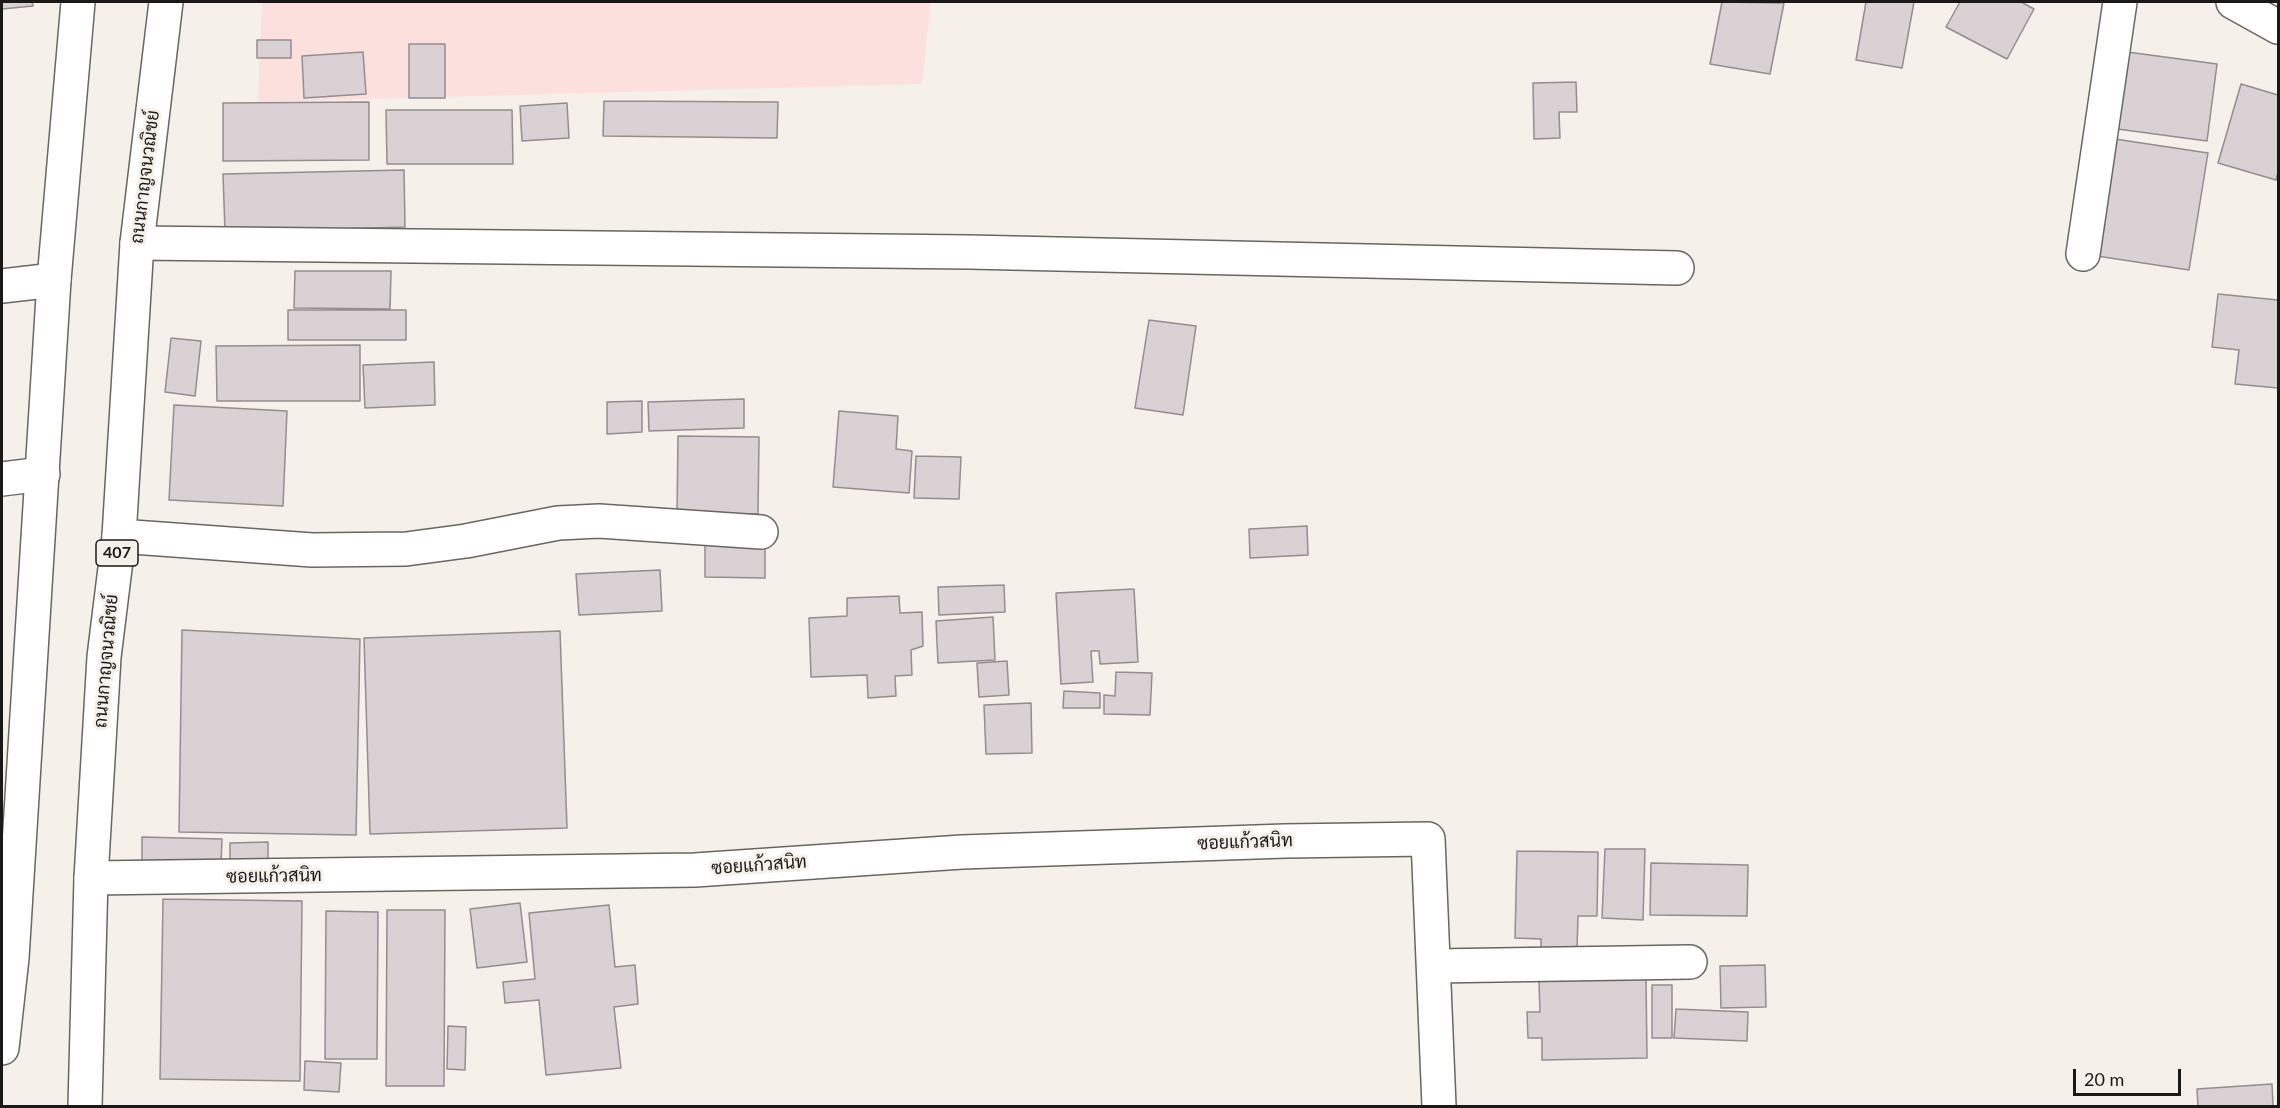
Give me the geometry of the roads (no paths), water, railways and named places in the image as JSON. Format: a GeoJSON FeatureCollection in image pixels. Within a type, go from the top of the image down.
{"type":"FeatureCollection","features":[{"type":"Feature","properties":{"kind":"street"},"geometry":{"type":"LineString","coordinates":[[2,1048],[12,958],[54,280],[78,2]]}},
{"type":"Feature","properties":{"kind":"street","name":"ถนนกาญจนวณิชย์"},"geometry":{"type":"LineString","coordinates":[[85,1107],[90,878],[104,657],[119,536],[137,243],[166,2]]}},
{"type":"Feature","properties":{"kind":"street"},"geometry":{"type":"LineString","coordinates":[[2083,254],[2120,2]]}},
{"type":"Feature","properties":{"kind":"street"},"geometry":{"type":"LineString","coordinates":[[2233,2],[2278,27]]}},
{"type":"Feature","properties":{"kind":"street"},"geometry":{"type":"LineString","coordinates":[[137,243],[969,252],[1677,268]]}},
{"type":"Feature","properties":{"kind":"street"},"geometry":{"type":"LineString","coordinates":[[2,286],[54,280]]}},
{"type":"Feature","properties":{"kind":"street"},"geometry":{"type":"LineString","coordinates":[[2,479],[43,474]]}},
{"type":"Feature","properties":{"kind":"street"},"geometry":{"type":"LineString","coordinates":[[119,536],[312,550],[415,548],[466,541],[558,523],[599,521],[761,532]]}},
{"type":"Feature","properties":{"kind":"street","name":"ซอยแก้วสนิท"},"geometry":{"type":"LineString","coordinates":[[90,878],[695,870],[962,852],[1273,841],[1428,839],[1434,966]]}},
{"type":"Feature","properties":{"kind":"street"},"geometry":{"type":"LineString","coordinates":[[1439,1107],[1434,966],[1690,962]]}}]}
